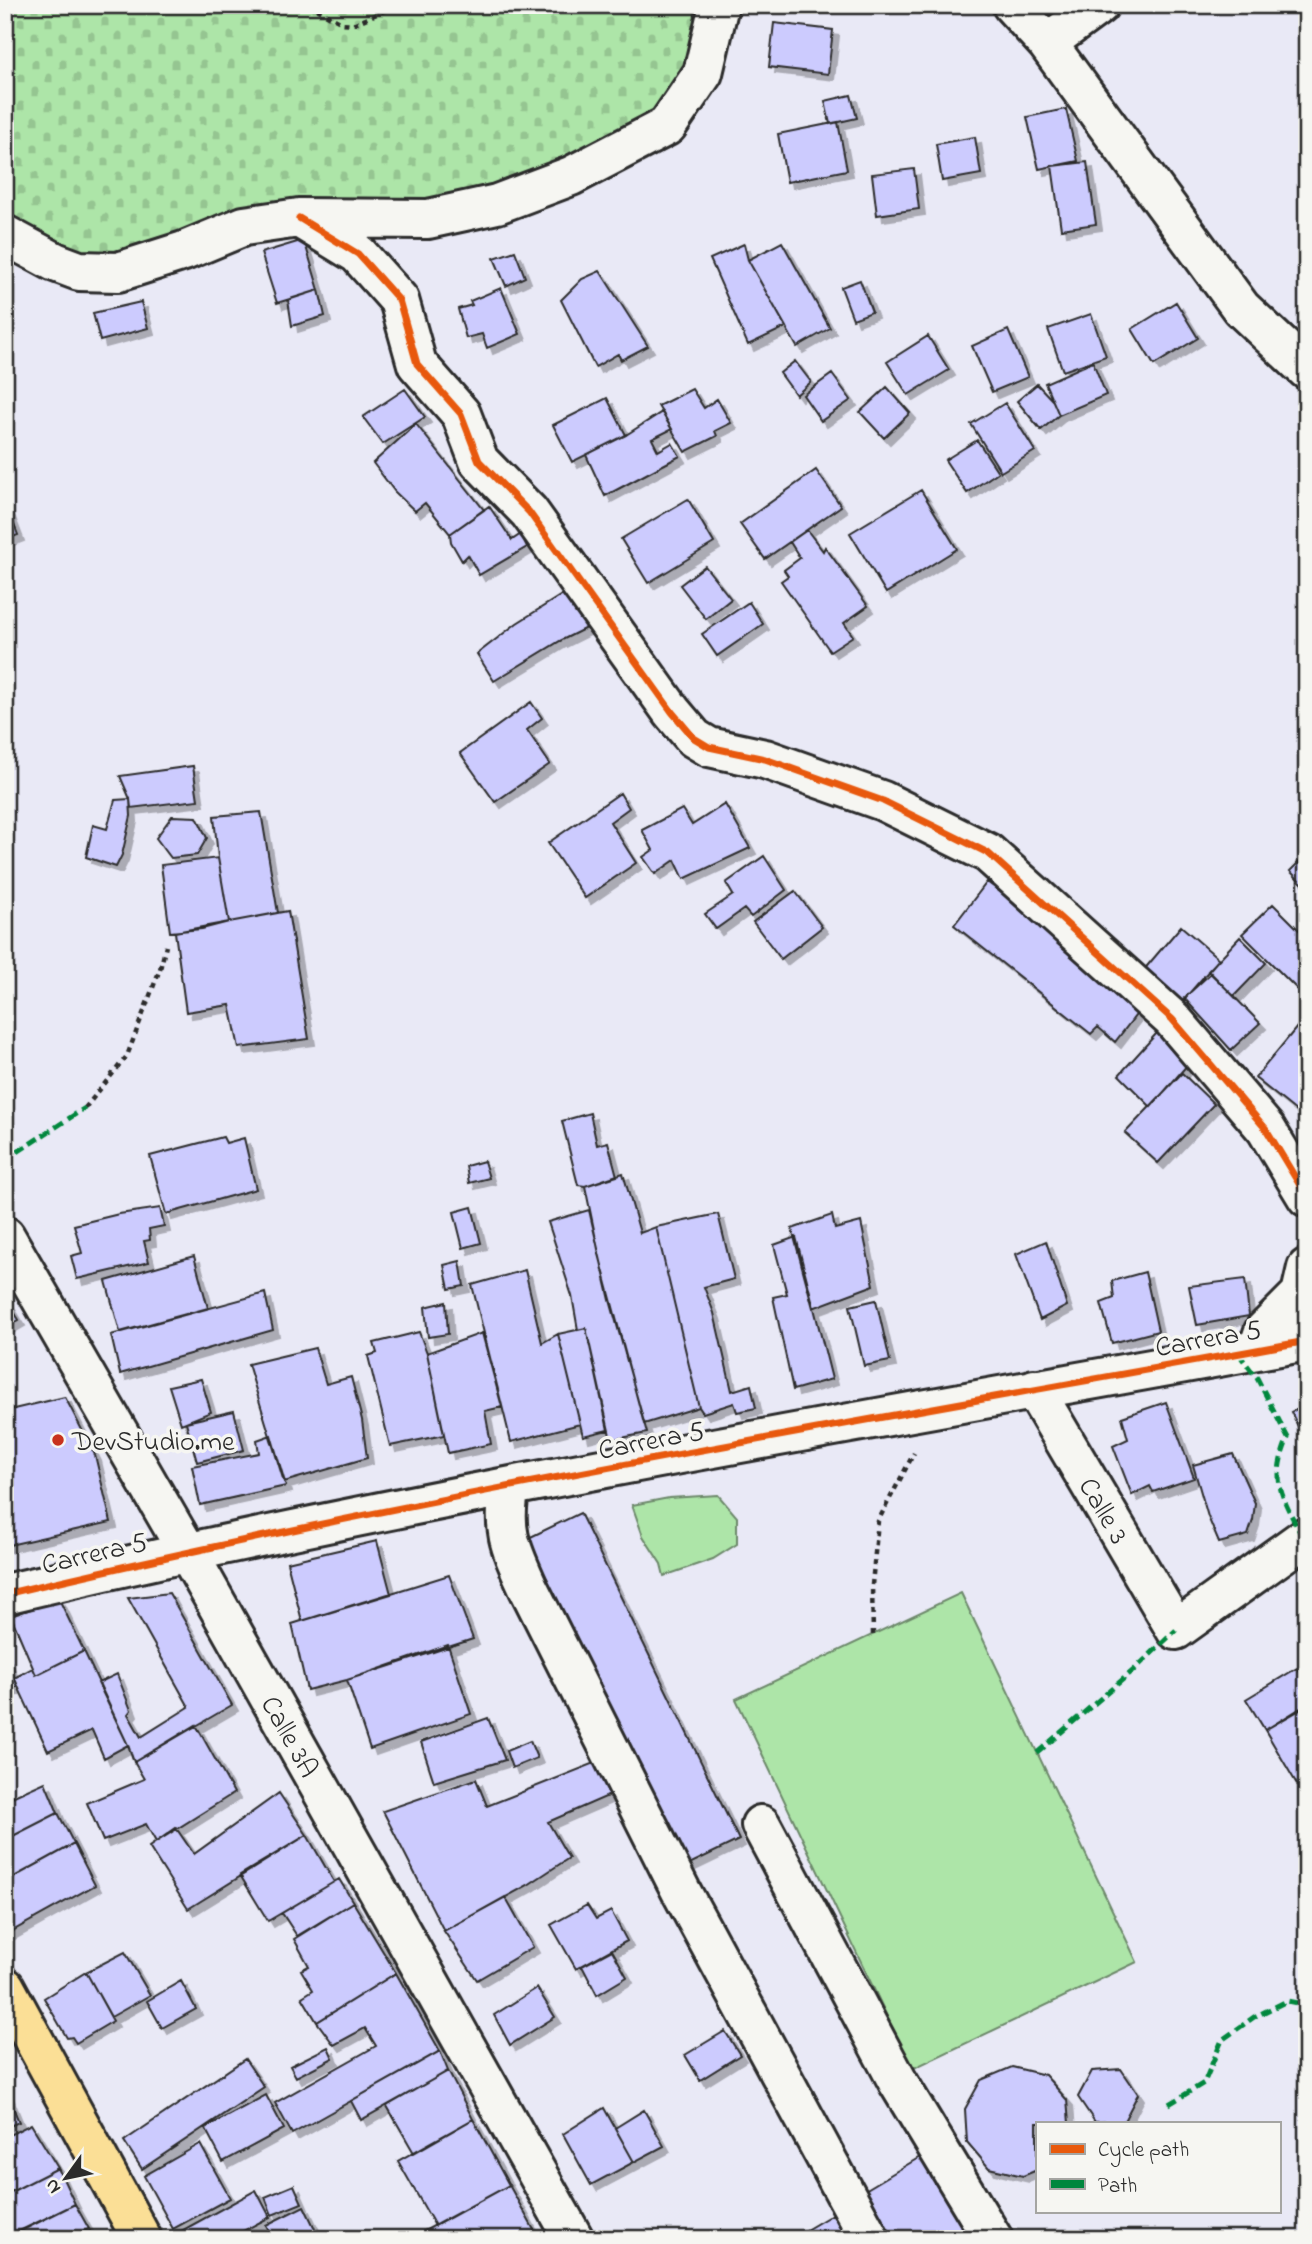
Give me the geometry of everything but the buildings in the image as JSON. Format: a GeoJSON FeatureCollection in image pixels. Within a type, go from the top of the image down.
{"type":"FeatureCollection","features":[{"type":"Feature","properties":{"kind":"main road"},"geometry":{"type":"LineString","coordinates":[[5,1987],[142,2239]]}},
{"type":"Feature","properties":{"kind":"street"},"geometry":{"type":"LineString","coordinates":[[5,235],[55,262],[79,271],[118,272],[184,251],[244,226],[299,218],[428,219],[497,204],[571,176],[667,126],[703,73],[719,5]]}},
{"type":"Feature","properties":{"kind":"street"},"geometry":{"type":"LineString","coordinates":[[1012,5],[1047,43],[1241,307],[1307,370]]}},
{"type":"Feature","properties":{"kind":"street"},"geometry":{"type":"LineString","coordinates":[[1047,43],[1099,5]]}},
{"type":"Feature","properties":{"kind":"street"},"geometry":{"type":"LineString","coordinates":[[299,218],[358,254],[399,300],[417,364],[461,414],[479,461],[529,512],[672,712],[694,738],[709,747],[765,759],[883,801],[988,853],[1172,1019],[1266,1129],[1307,1197]]}},
{"type":"Feature","properties":{"kind":"street","name":"Calle 3A"},"geometry":{"type":"LineString","coordinates":[[5,1236],[187,1551],[574,2239]]}},
{"type":"Feature","properties":{"kind":"street"},"geometry":{"type":"LineString","coordinates":[[1258,1349],[1264,1331],[1301,1294],[1307,1268]]}},
{"type":"Feature","properties":{"kind":"street","name":"Carrera 5"},"geometry":{"type":"LineString","coordinates":[[5,1594],[187,1551],[510,1487],[944,1405],[1307,1341]]}},
{"type":"Feature","properties":{"kind":"street","name":"Calle 3"},"geometry":{"type":"LineString","coordinates":[[1034,1389],[1176,1630],[1307,1536]]}},
{"type":"Feature","properties":{"kind":"street"},"geometry":{"type":"LineString","coordinates":[[510,1487],[505,1509],[506,1526],[514,1556],[528,1587],[681,1891],[870,2239]]}},
{"type":"Feature","properties":{"kind":"street"},"geometry":{"type":"LineString","coordinates":[[761,1825],[898,2082],[993,2239]]}},
{"type":"Feature","properties":{"kind":"path"},"geometry":{"type":"LineString","coordinates":[[308,5],[342,23],[353,24],[398,5]]}},
{"type":"Feature","properties":{"kind":"path"},"geometry":{"type":"LineString","coordinates":[[85,1108],[127,1056],[166,946]]}},
{"type":"Feature","properties":{"kind":"path"},"geometry":{"type":"LineString","coordinates":[[873,1634],[872,1585],[878,1521],[944,1405]]}},
{"type":"Feature","properties":{"kind":"green space"},"geometry":{"type":"Polygon","coordinates":[[[5,5],[719,5],[667,126],[497,204],[299,218],[118,272],[5,235],[5,5]]]}},
{"type":"Feature","properties":{"kind":"green space"},"geometry":{"type":"Polygon","coordinates":[[[718,1495],[737,1517],[737,1544],[713,1559],[664,1576],[661,1564],[643,1536],[632,1505],[669,1498],[718,1495]]]}},
{"type":"Feature","properties":{"kind":"green space"},"geometry":{"type":"Polygon","coordinates":[[[961,1593],[1137,1962],[912,2069],[736,1699],[961,1593]]]}},
{"type":"Feature","properties":{"kind":"marked path"},"geometry":{"type":"LineString","coordinates":[[5,1160],[85,1108]]}},
{"type":"Feature","properties":{"kind":"marked path"},"geometry":{"type":"LineString","coordinates":[[1238,1353],[1257,1378],[1288,1438],[1282,1454],[1279,1479],[1284,1501],[1303,1538]]}},
{"type":"Feature","properties":{"kind":"marked path"},"geometry":{"type":"LineString","coordinates":[[1037,1753],[1176,1630]]}},
{"type":"Feature","properties":{"kind":"marked path"},"geometry":{"type":"LineString","coordinates":[[1169,2104],[1204,2083],[1222,2040],[1254,2017],[1287,2001],[1307,2005]]}},
{"type":"Feature","properties":{"kind":"cycle path"},"geometry":{"type":"LineString","coordinates":[[299,218],[358,254],[399,300],[417,364],[461,414],[479,461],[529,512],[672,712],[694,738],[709,747],[765,759],[883,801],[988,853],[1172,1019],[1266,1129],[1307,1197]]}},
{"type":"Feature","properties":{"kind":"cycle path"},"geometry":{"type":"LineString","coordinates":[[5,1594],[167,1557],[491,1490],[1307,1341]]}},
{"type":"Feature","properties":{"kind":"place","name":"DevStudio.me"},"geometry":{"type":"Point","coordinates":[58,1440]}}]}
